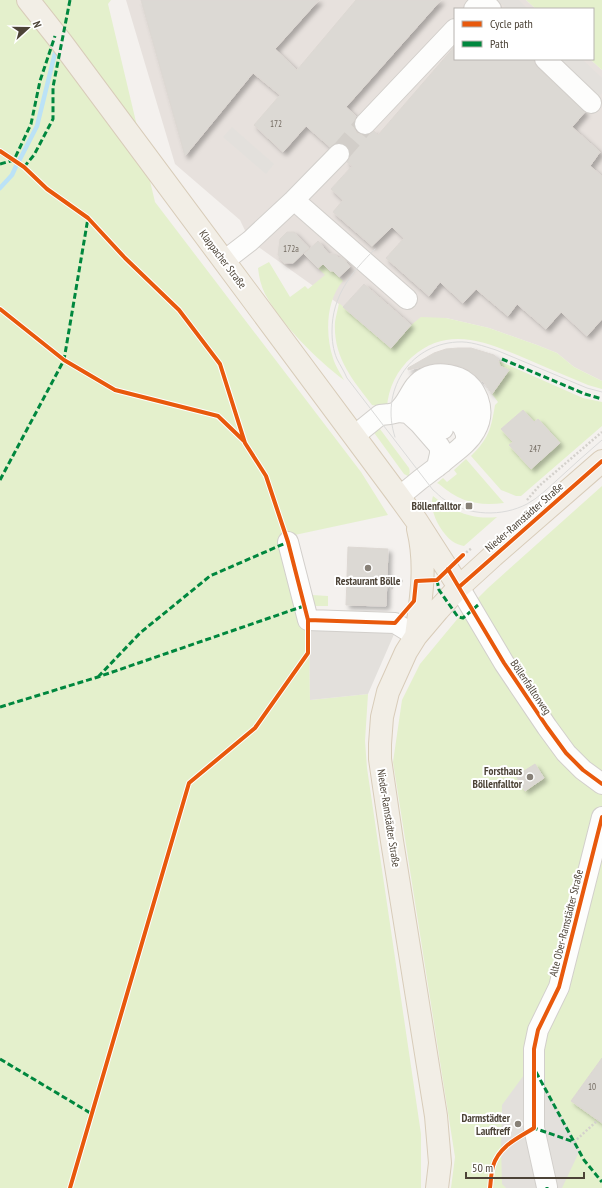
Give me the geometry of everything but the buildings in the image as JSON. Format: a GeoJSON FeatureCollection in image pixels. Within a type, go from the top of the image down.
{"type":"FeatureCollection","features":[{"type":"Feature","properties":{"kind":"main road","name":"Klappacher Straße"},"geometry":{"type":"LineString","coordinates":[[28,0],[62,43],[416,520],[459,587]]}},
{"type":"Feature","properties":{"kind":"main road","name":"Nieder-Ramstädter Straße"},"geometry":{"type":"LineString","coordinates":[[437,1188],[440,1163],[436,1116],[380,759],[382,717],[388,692],[406,652],[416,636],[438,610],[459,587],[602,461]]}},
{"type":"Feature","properties":{"kind":"main road","name":"Klappacher Straße"},"geometry":{"type":"LineString","coordinates":[[416,520],[422,545],[423,558],[422,589],[416,636]]}},
{"type":"Feature","properties":{"kind":"street"},"geometry":{"type":"LineString","coordinates":[[475,8],[482,0],[490,8]]}},
{"type":"Feature","properties":{"kind":"street"},"geometry":{"type":"LineString","coordinates":[[366,124],[454,30]]}},
{"type":"Feature","properties":{"kind":"street"},"geometry":{"type":"LineString","coordinates":[[545,60],[591,102]]}},
{"type":"Feature","properties":{"kind":"street"},"geometry":{"type":"LineString","coordinates":[[224,261],[250,241],[294,200],[339,154]]}},
{"type":"Feature","properties":{"kind":"street"},"geometry":{"type":"LineString","coordinates":[[294,200],[408,299]]}},
{"type":"Feature","properties":{"kind":"street"},"geometry":{"type":"LineString","coordinates":[[399,497],[437,466],[465,441],[480,416],[480,407],[477,397],[471,386],[457,377],[438,374],[423,379],[406,400],[402,412],[408,413],[438,444],[441,450],[437,466]]}},
{"type":"Feature","properties":{"kind":"street"},"geometry":{"type":"LineString","coordinates":[[354,436],[380,415],[390,414],[406,400],[419,385],[424,386],[432,393],[463,427],[466,434],[465,441]]}},
{"type":"Feature","properties":{"kind":"street"},"geometry":{"type":"LineString","coordinates":[[288,542],[308,620],[395,623],[416,636]]}},
{"type":"Feature","properties":{"kind":"street","name":"Böllenfalltorweg"},"geometry":{"type":"LineString","coordinates":[[459,587],[504,663],[547,727],[566,753],[583,770],[602,784]]}},
{"type":"Feature","properties":{"kind":"street","name":"Alte Ober-Ramstädter Straße"},"geometry":{"type":"LineString","coordinates":[[547,1188],[534,1128],[534,1049],[538,1030],[559,987],[602,817]]}},
{"type":"Feature","properties":{"kind":"path"},"geometry":{"type":"LineString","coordinates":[[524,503],[540,486],[602,432]]}},
{"type":"Feature","properties":{"kind":"path"},"geometry":{"type":"LineString","coordinates":[[463,555],[477,544]]}},
{"type":"Feature","properties":{"kind":"path"},"geometry":{"type":"LineString","coordinates":[[387,587],[392,588],[393,581],[400,581]]}},
{"type":"Feature","properties":{"kind":"path"},"geometry":{"type":"LineString","coordinates":[[574,1142],[598,1120]]}},
{"type":"Feature","properties":{"kind":"shaded area"},"geometry":{"type":"Polygon","coordinates":[[[126,0],[526,0],[535,8],[454,8],[454,60],[591,60],[602,70],[602,381],[574,367],[557,353],[489,328],[446,318],[411,325],[391,348],[343,307],[250,241],[240,220],[175,164],[126,0]]]}},
{"type":"Feature","properties":{"kind":"shaded area"},"geometry":{"type":"Polygon","coordinates":[[[497,0],[519,0],[527,8],[506,8],[497,0]]]}},
{"type":"Feature","properties":{"kind":"shaded area"},"geometry":{"type":"Polygon","coordinates":[[[561,60],[583,60],[602,78],[602,93],[599,96],[561,60]]]}},
{"type":"Feature","properties":{"kind":"shaded area"},"geometry":{"type":"Polygon","coordinates":[[[232,127],[274,164],[266,174],[223,137],[232,127]]]}},
{"type":"Feature","properties":{"kind":"shaded area"},"geometry":{"type":"Polygon","coordinates":[[[309,629],[395,632],[368,694],[310,700],[309,629]]]}},
{"type":"Feature","properties":{"kind":"shaded area"},"geometry":{"type":"Polygon","coordinates":[[[532,1064],[580,1150],[562,1188],[506,1188],[502,1184],[502,1105],[532,1064]]]}},
{"type":"Feature","properties":{"kind":"green space"},"geometry":{"type":"Polygon","coordinates":[[[0,0],[111,0],[108,4],[155,202],[361,472],[388,515],[290,536],[309,616],[310,700],[368,694],[365,741],[367,768],[421,1134],[421,1188],[0,1188],[0,0]]]}},
{"type":"Feature","properties":{"kind":"green space"},"geometry":{"type":"Polygon","coordinates":[[[526,0],[602,0],[602,70],[591,60],[594,60],[594,8],[535,8],[526,0]]]}},
{"type":"Feature","properties":{"kind":"green space"},"geometry":{"type":"Polygon","coordinates":[[[269,262],[290,297],[305,286],[308,289],[325,275],[318,268],[323,264],[343,281],[337,289],[330,307],[328,328],[330,349],[336,366],[344,380],[333,372],[300,341],[272,306],[262,288],[258,268],[269,262]]]}},
{"type":"Feature","properties":{"kind":"green space"},"geometry":{"type":"Polygon","coordinates":[[[339,303],[391,348],[411,325],[421,317],[446,318],[489,328],[557,353],[574,367],[602,381],[602,389],[588,385],[499,348],[484,343],[455,339],[440,341],[426,347],[412,357],[394,380],[389,393],[387,408],[372,405],[345,367],[337,346],[335,322],[339,303]]]}},
{"type":"Feature","properties":{"kind":"green space"},"geometry":{"type":"Polygon","coordinates":[[[499,361],[583,398],[602,402],[602,426],[521,496],[516,496],[501,490],[471,456],[482,444],[488,433],[495,405],[498,402],[492,394],[508,370],[498,366],[499,361]],[[523,410],[501,429],[513,442],[510,445],[531,469],[560,443],[538,419],[534,422],[523,410]]]}},
{"type":"Feature","properties":{"kind":"green space"},"geometry":{"type":"Polygon","coordinates":[[[377,425],[409,468],[410,472],[408,476],[404,474],[372,430],[377,425]]]}},
{"type":"Feature","properties":{"kind":"green space"},"geometry":{"type":"Polygon","coordinates":[[[466,459],[504,503],[485,504],[462,499],[437,483],[443,478],[447,482],[457,474],[454,470],[466,459]]]}},
{"type":"Feature","properties":{"kind":"green space"},"geometry":{"type":"Polygon","coordinates":[[[602,486],[602,1188],[451,1188],[455,1157],[393,762],[402,700],[420,664],[459,617],[488,588],[602,486]]]}},
{"type":"Feature","properties":{"kind":"green space"},"geometry":{"type":"Polygon","coordinates":[[[433,496],[447,506],[471,516],[488,518],[497,517],[464,546],[460,545],[444,533],[436,521],[432,508],[433,496]]]}},
{"type":"Feature","properties":{"kind":"green space"},"geometry":{"type":"Polygon","coordinates":[[[312,595],[328,596],[328,606],[312,606],[312,595]]]}},
{"type":"Feature","properties":{"kind":"waterway"},"geometry":{"type":"LineString","coordinates":[[19,161],[37,126],[55,53]]}},
{"type":"Feature","properties":{"kind":"waterway"},"geometry":{"type":"LineString","coordinates":[[0,188],[12,175],[17,164]]}},
{"type":"Feature","properties":{"kind":"tunnel"},"geometry":{"type":"LineString","coordinates":[[339,154],[365,124]]}},
{"type":"Feature","properties":{"kind":"tram line"},"geometry":{"type":"LineString","coordinates":[[375,249],[351,276],[339,296],[333,318],[333,345],[337,359],[347,378],[433,490],[442,498],[454,505],[475,512],[496,513],[517,508],[527,504],[539,496],[602,440]]}},
{"type":"Feature","properties":{"kind":"tram line"},"geometry":{"type":"LineString","coordinates":[[395,437],[391,420],[391,404],[395,388],[402,374],[412,362],[425,352],[440,345],[457,342],[481,345],[587,388],[602,392]]}},
{"type":"Feature","properties":{"kind":"marked path"},"geometry":{"type":"LineString","coordinates":[[24,167],[34,155],[53,119],[53,87],[70,0]]}},
{"type":"Feature","properties":{"kind":"marked path"},"geometry":{"type":"LineString","coordinates":[[0,164],[14,160],[31,124],[40,81],[55,36]]}},
{"type":"Feature","properties":{"kind":"marked path"},"geometry":{"type":"LineString","coordinates":[[0,480],[64,360],[88,218]]}},
{"type":"Feature","properties":{"kind":"marked path"},"geometry":{"type":"LineString","coordinates":[[502,359],[585,394],[602,399]]}},
{"type":"Feature","properties":{"kind":"marked path"},"geometry":{"type":"LineString","coordinates":[[98,677],[140,633],[210,576],[288,542],[287,540]]}},
{"type":"Feature","properties":{"kind":"marked path"},"geometry":{"type":"LineString","coordinates":[[437,580],[439,590],[458,617],[463,618],[478,605]]}},
{"type":"Feature","properties":{"kind":"marked path"},"geometry":{"type":"LineString","coordinates":[[0,707],[98,677],[304,606]]}},
{"type":"Feature","properties":{"kind":"marked path"},"geometry":{"type":"LineString","coordinates":[[0,1059],[92,1114]]}},
{"type":"Feature","properties":{"kind":"marked path"},"geometry":{"type":"LineString","coordinates":[[536,1072],[584,1160],[602,1182]]}},
{"type":"Feature","properties":{"kind":"marked path"},"geometry":{"type":"LineString","coordinates":[[532,1129],[534,1128],[574,1142]]}},
{"type":"Feature","properties":{"kind":"cycle path"},"geometry":{"type":"LineString","coordinates":[[0,151],[24,167],[47,189],[88,218],[125,258],[179,310],[220,364],[245,443],[266,476],[288,542],[308,620],[308,653],[255,728],[189,783],[70,1188]]}},
{"type":"Feature","properties":{"kind":"cycle path"},"geometry":{"type":"LineString","coordinates":[[0,309],[64,360],[115,390],[218,416],[244,441]]}},
{"type":"Feature","properties":{"kind":"cycle path"},"geometry":{"type":"LineString","coordinates":[[459,587],[602,461]]}},
{"type":"Feature","properties":{"kind":"cycle path"},"geometry":{"type":"LineString","coordinates":[[308,620],[395,623],[414,601],[416,581],[437,580],[463,555]]}},
{"type":"Feature","properties":{"kind":"cycle path"},"geometry":{"type":"LineString","coordinates":[[448,569],[504,663],[547,727],[566,753],[583,770],[602,784]]}},
{"type":"Feature","properties":{"kind":"cycle path"},"geometry":{"type":"LineString","coordinates":[[490,1188],[493,1166],[500,1153],[510,1143],[534,1128],[534,1049],[538,1030],[559,987],[602,817]]}},
{"type":"Feature","properties":{"kind":"place","name":"Böllenfalltor"},"geometry":{"type":"Point","coordinates":[469,506]}},
{"type":"Feature","properties":{"kind":"place","name":"Restaurant Bölle"},"geometry":{"type":"Point","coordinates":[368,568]}},
{"type":"Feature","properties":{"kind":"place","name":"Forsthaus Böllenfalltor"},"geometry":{"type":"Point","coordinates":[530,777]}},
{"type":"Feature","properties":{"kind":"place","name":"Darmstädter Lauftreff"},"geometry":{"type":"Point","coordinates":[518,1124]}}]}
